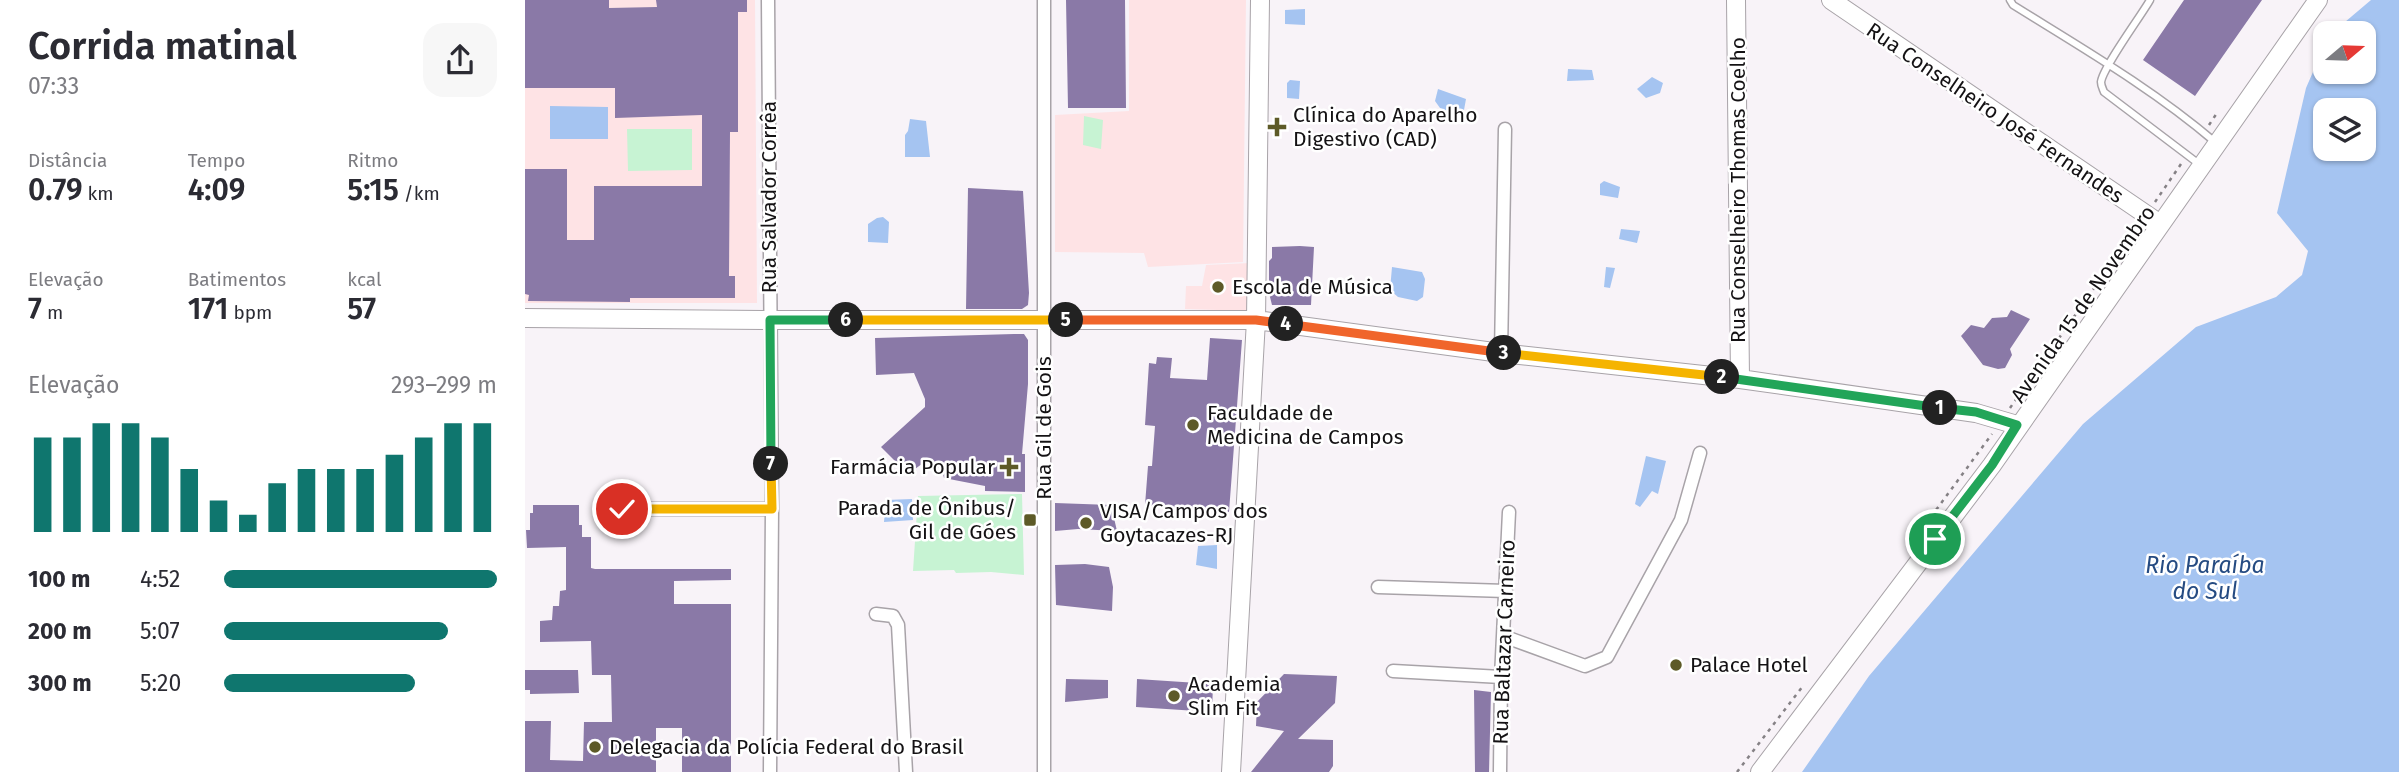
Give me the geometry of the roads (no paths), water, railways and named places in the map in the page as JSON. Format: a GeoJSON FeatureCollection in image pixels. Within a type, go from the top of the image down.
{"type":"FeatureCollection","features":[{"type":"Feature","properties":{"kind":"main road"},"geometry":{"type":"LineString","coordinates":[[1231,772],[1256,320],[1259,0]]}},
{"type":"Feature","properties":{"kind":"main road","name":"Rua Conselheiro Thomas Coelho"},"geometry":{"type":"LineString","coordinates":[[1736,0],[1739,379]]}},
{"type":"Feature","properties":{"kind":"main road","name":"Rua Conselheiro José Fernandes"},"geometry":{"type":"LineString","coordinates":[[1831,0],[1854,7],[2153,220]]}},
{"type":"Feature","properties":{"kind":"main road","name":"Avenida 15 de Novembro"},"geometry":{"type":"LineString","coordinates":[[1760,769],[1992,465],[2010,423],[2210,138],[2318,0]]}},
{"type":"Feature","properties":{"kind":"main road"},"geometry":{"type":"LineString","coordinates":[[525,318],[1256,320],[1501,353],[1739,379],[1976,412],[2010,423]]}},
{"type":"Feature","properties":{"kind":"street","name":"Rua Salvador Corrêa"},"geometry":{"type":"LineString","coordinates":[[768,0],[772,509],[770,772]]}},
{"type":"Feature","properties":{"kind":"street","name":"Rua Gil de Gois"},"geometry":{"type":"LineString","coordinates":[[1044,0],[1044,772]]}},
{"type":"Feature","properties":{"kind":"street"},"geometry":{"type":"LineString","coordinates":[[1501,353],[1505,129]]}},
{"type":"Feature","properties":{"kind":"street"},"geometry":{"type":"LineString","coordinates":[[1503,636],[1585,666],[1607,657],[1681,520],[1700,453]]}},
{"type":"Feature","properties":{"kind":"street"},"geometry":{"type":"LineString","coordinates":[[622,509],[772,509]]}},
{"type":"Feature","properties":{"kind":"street","name":"Rua Baltazar Carneiro"},"geometry":{"type":"LineString","coordinates":[[1500,772],[1501,677],[1509,512]]}},
{"type":"Feature","properties":{"kind":"street"},"geometry":{"type":"LineString","coordinates":[[1378,587],[1506,591]]}},
{"type":"Feature","properties":{"kind":"street"},"geometry":{"type":"LineString","coordinates":[[876,614],[893,616],[898,625],[905,772]]}},
{"type":"Feature","properties":{"kind":"street"},"geometry":{"type":"LineString","coordinates":[[1393,671],[1501,677]]}},
{"type":"Feature","properties":{"kind":"lane"},"geometry":{"type":"LineString","coordinates":[[2010,0],[2013,5],[2109,65],[2210,138]]}},
{"type":"Feature","properties":{"kind":"lane"},"geometry":{"type":"LineString","coordinates":[[2150,0],[2101,80],[2104,92],[2194,161]]}},
{"type":"Feature","properties":{"kind":"water","name":"Rio Paraíba do Sul"},"geometry":{"type":"Polygon","coordinates":[[[2371,0],[2399,0],[2399,772],[1802,772],[1869,676],[2083,424],[2196,327],[2276,297],[2302,275],[2308,251],[2277,213],[2306,88],[2313,72],[2313,84],[2377,84],[2377,21],[2346,21],[2371,0]]]}},
{"type":"Feature","properties":{"kind":"water"},"geometry":{"type":"Polygon","coordinates":[[[1305,9],[1305,25],[1285,24],[1285,10],[1305,9]]]}},
{"type":"Feature","properties":{"kind":"water"},"geometry":{"type":"Polygon","coordinates":[[[1568,69],[1592,70],[1594,80],[1567,81],[1568,69]]]}},
{"type":"Feature","properties":{"kind":"water"},"geometry":{"type":"Polygon","coordinates":[[[1652,77],[1663,83],[1660,93],[1646,98],[1637,89],[1652,77]]]}},
{"type":"Feature","properties":{"kind":"water"},"geometry":{"type":"Polygon","coordinates":[[[1290,80],[1300,81],[1299,99],[1287,98],[1287,83],[1290,80]]]}},
{"type":"Feature","properties":{"kind":"water"},"geometry":{"type":"Polygon","coordinates":[[[1438,89],[1466,99],[1464,110],[1452,107],[1452,111],[1448,112],[1440,108],[1435,101],[1438,89]]]}},
{"type":"Feature","properties":{"kind":"water"},"geometry":{"type":"Polygon","coordinates":[[[550,106],[608,107],[608,139],[550,139],[550,106]]]}},
{"type":"Feature","properties":{"kind":"water"},"geometry":{"type":"Polygon","coordinates":[[[910,119],[926,121],[930,157],[905,157],[905,135],[910,119]]]}},
{"type":"Feature","properties":{"kind":"water"},"geometry":{"type":"Polygon","coordinates":[[[1604,181],[1620,187],[1618,198],[1600,195],[1600,184],[1604,181]]]}},
{"type":"Feature","properties":{"kind":"water"},"geometry":{"type":"Polygon","coordinates":[[[883,217],[889,222],[888,243],[868,242],[868,224],[883,217]]]}},
{"type":"Feature","properties":{"kind":"water"},"geometry":{"type":"Polygon","coordinates":[[[1621,229],[1640,231],[1637,243],[1619,239],[1621,229]]]}},
{"type":"Feature","properties":{"kind":"water"},"geometry":{"type":"Polygon","coordinates":[[[1392,267],[1422,272],[1425,279],[1423,297],[1417,301],[1398,297],[1390,290],[1392,267]]]}},
{"type":"Feature","properties":{"kind":"water"},"geometry":{"type":"Polygon","coordinates":[[[1606,267],[1615,268],[1610,288],[1604,287],[1606,267]]]}},
{"type":"Feature","properties":{"kind":"water"},"geometry":{"type":"Polygon","coordinates":[[[1646,456],[1666,461],[1658,494],[1652,491],[1640,507],[1635,504],[1646,456]]]}},
{"type":"Feature","properties":{"kind":"water"},"geometry":{"type":"Polygon","coordinates":[[[912,499],[913,520],[884,522],[886,500],[912,499]]]}},
{"type":"Feature","properties":{"kind":"water"},"geometry":{"type":"Polygon","coordinates":[[[1217,545],[1217,569],[1196,565],[1198,546],[1217,545]]]}},
{"type":"Feature","properties":{"kind":"place","name":"Clínica do Aparelho Digestivo (CAD)"},"geometry":{"type":"Point","coordinates":[1277,127]}},
{"type":"Feature","properties":{"kind":"place","name":"Escola de Música"},"geometry":{"type":"Point","coordinates":[1218,287]}},
{"type":"Feature","properties":{"kind":"place","name":"Faculdade de Medicina de Campos"},"geometry":{"type":"Point","coordinates":[1193,425]}},
{"type":"Feature","properties":{"kind":"place","name":"Farmácia Popular"},"geometry":{"type":"Point","coordinates":[1009,467]}},
{"type":"Feature","properties":{"kind":"place","name":"Parada de Ônibus/ Gil de Góes"},"geometry":{"type":"Point","coordinates":[1030,520]}},
{"type":"Feature","properties":{"kind":"place","name":"VISA/Campos dos Goytacazes-RJ"},"geometry":{"type":"Point","coordinates":[1086,523]}},
{"type":"Feature","properties":{"kind":"place","name":"Palace Hotel"},"geometry":{"type":"Point","coordinates":[1676,665]}},
{"type":"Feature","properties":{"kind":"place","name":"Academia Slim Fit"},"geometry":{"type":"Point","coordinates":[1174,696]}},
{"type":"Feature","properties":{"kind":"place","name":"Delegacia da Polícia Federal do Brasil"},"geometry":{"type":"Point","coordinates":[595,747]}}]}
